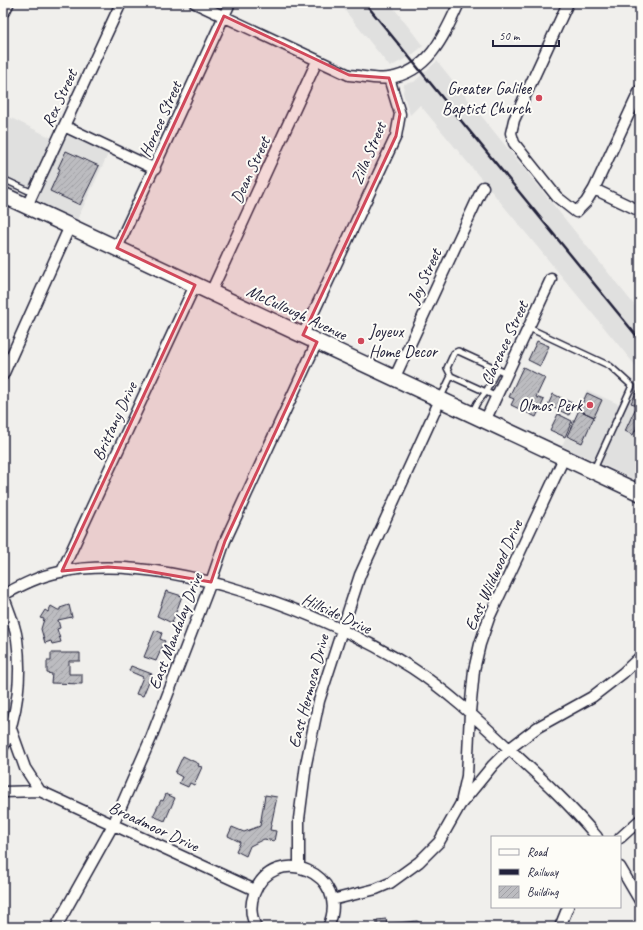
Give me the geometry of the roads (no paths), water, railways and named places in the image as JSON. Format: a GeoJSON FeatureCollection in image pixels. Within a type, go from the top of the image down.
{"type":"FeatureCollection","features":[{"type":"Feature","properties":{"kind":"main road"},"geometry":{"type":"LineString","coordinates":[[3,9],[6,3]]}},
{"type":"Feature","properties":{"kind":"main road","name":"McCullough Avenue"},"geometry":{"type":"LineString","coordinates":[[4,185],[30,199],[70,226],[485,422],[640,493]]}},
{"type":"Feature","properties":{"kind":"street","name":"Rex Street"},"geometry":{"type":"LineString","coordinates":[[30,199],[121,3]]}},
{"type":"Feature","properties":{"kind":"street"},"geometry":{"type":"LineString","coordinates":[[195,3],[349,75],[374,78],[389,78],[416,67],[431,55],[440,44],[459,3]]}},
{"type":"Feature","properties":{"kind":"street","name":"Horace Street"},"geometry":{"type":"LineString","coordinates":[[117,248],[155,169],[230,3]]}},
{"type":"Feature","properties":{"kind":"street"},"geometry":{"type":"LineString","coordinates":[[568,3],[514,120],[512,136],[514,143],[557,196],[576,212],[586,202],[594,189],[640,90]]}},
{"type":"Feature","properties":{"kind":"street","name":"Dean Street"},"geometry":{"type":"LineString","coordinates":[[211,292],[317,61]]}},
{"type":"Feature","properties":{"kind":"street","name":"Zilla Street"},"geometry":{"type":"LineString","coordinates":[[303,335],[396,136],[400,114],[389,78]]}},
{"type":"Feature","properties":{"kind":"street"},"geometry":{"type":"LineString","coordinates":[[64,126],[155,169]]}},
{"type":"Feature","properties":{"kind":"street","name":"Joy Street"},"geometry":{"type":"LineString","coordinates":[[394,379],[483,188]]}},
{"type":"Feature","properties":{"kind":"street"},"geometry":{"type":"LineString","coordinates":[[594,189],[640,211]]}},
{"type":"Feature","properties":{"kind":"street"},"geometry":{"type":"LineString","coordinates":[[3,374],[70,226]]}},
{"type":"Feature","properties":{"kind":"street","name":"Clarence Street"},"geometry":{"type":"LineString","coordinates":[[485,422],[551,279]]}},
{"type":"Feature","properties":{"kind":"street","name":"Brittany Drive"},"geometry":{"type":"LineString","coordinates":[[62,571],[195,285]]}},
{"type":"Feature","properties":{"kind":"street","name":"East Mandalay Drive"},"geometry":{"type":"LineString","coordinates":[[56,927],[113,826],[151,738],[211,582],[225,541],[316,342]]}},
{"type":"Feature","properties":{"kind":"street","name":"East Hermosa Drive"},"geometry":{"type":"LineString","coordinates":[[299,867],[299,819],[306,764],[319,702],[360,575],[440,400]]}},
{"type":"Feature","properties":{"kind":"street","name":"East Wildwood Drive"},"geometry":{"type":"LineString","coordinates":[[460,805],[467,776],[470,712],[474,670],[489,618],[564,458]]}},
{"type":"Feature","properties":{"kind":"street","name":"Hillside Drive"},"geometry":{"type":"LineString","coordinates":[[3,595],[29,581],[62,571],[108,567],[162,572],[211,582],[261,597],[342,630],[412,668],[470,712],[571,806],[597,836]]}},
{"type":"Feature","properties":{"kind":"street"},"geometry":{"type":"LineString","coordinates":[[3,595],[17,639],[18,668],[15,708],[11,729],[3,747]]}},
{"type":"Feature","properties":{"kind":"street","name":"East Wildwood Drive"},"geometry":{"type":"LineString","coordinates":[[332,900],[376,889],[390,883],[409,871],[440,842],[460,805],[509,748],[538,727],[592,697],[623,673],[640,657]]}},
{"type":"Feature","properties":{"kind":"street"},"geometry":{"type":"LineString","coordinates":[[11,729],[25,768],[40,791]]}},
{"type":"Feature","properties":{"kind":"street","name":"Broadmoor Drive"},"geometry":{"type":"LineString","coordinates":[[3,792],[40,791],[113,826],[255,890]]}},
{"type":"Feature","properties":{"kind":"street"},"geometry":{"type":"LineString","coordinates":[[621,837],[640,820]]}},
{"type":"Feature","properties":{"kind":"street"},"geometry":{"type":"LineString","coordinates":[[256,927],[252,911],[255,890],[263,879],[273,871],[286,867],[299,867],[317,875],[329,890],[332,900],[332,914],[328,927]]}},
{"type":"Feature","properties":{"kind":"street"},"geometry":{"type":"LineString","coordinates":[[621,869],[640,900]]}},
{"type":"Feature","properties":{"kind":"street"},"geometry":{"type":"LineString","coordinates":[[560,927],[568,908]]}},
{"type":"Feature","properties":{"kind":"lane"},"geometry":{"type":"LineString","coordinates":[[529,328],[610,366],[632,386],[593,472]]}},
{"type":"Feature","properties":{"kind":"lane"},"geometry":{"type":"LineString","coordinates":[[497,397],[451,376],[447,368],[454,353],[458,351],[508,374]]}},
{"type":"Feature","properties":{"kind":"lane"},"geometry":{"type":"LineString","coordinates":[[471,415],[477,403],[486,392],[497,369]]}},
{"type":"Feature","properties":{"kind":"lane"},"geometry":{"type":"LineString","coordinates":[[440,400],[451,376]]}},
{"type":"Feature","properties":{"kind":"railway"},"geometry":{"type":"LineString","coordinates":[[365,3],[640,340]]}},
{"type":"Feature","properties":{"kind":"place","name":"Greater Galilee Baptist Church"},"geometry":{"type":"Point","coordinates":[539,98]}},
{"type":"Feature","properties":{"kind":"place","name":"Joyeux Home Decor"},"geometry":{"type":"Point","coordinates":[361,341]}},
{"type":"Feature","properties":{"kind":"place","name":"Olmos Perk"},"geometry":{"type":"Point","coordinates":[590,405]}}]}
